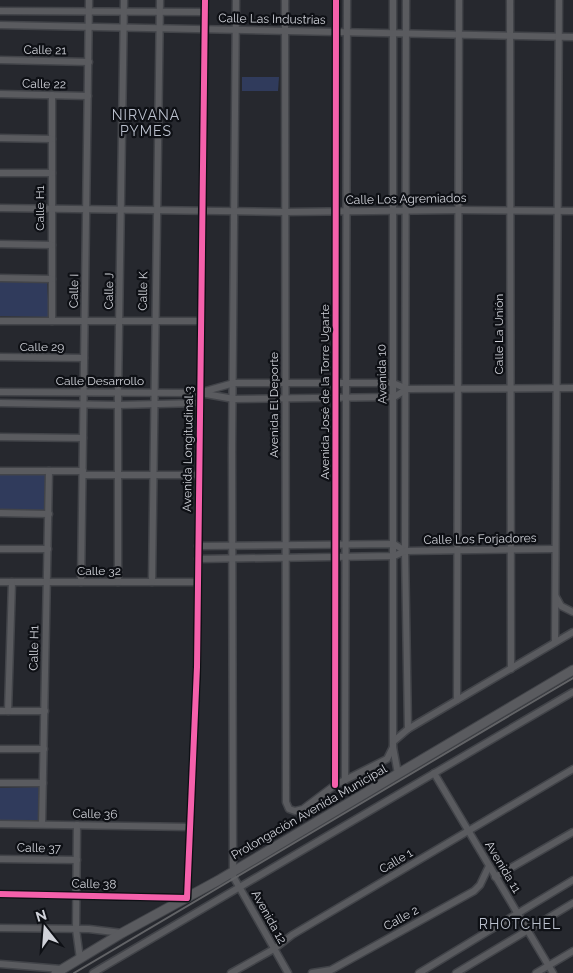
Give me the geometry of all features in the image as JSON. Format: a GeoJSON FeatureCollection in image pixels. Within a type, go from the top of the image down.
{"type":"FeatureCollection","features":[{"type":"Feature","properties":{"kind":"main road","name":"Prolongación Avenida Municipal"},"geometry":{"type":"LineString","coordinates":[[59,971],[122,933],[234,871],[573,670]]}},
{"type":"Feature","properties":{"kind":"street","name":"Calle I"},"geometry":{"type":"LineString","coordinates":[[81,582],[89,0]]}},
{"type":"Feature","properties":{"kind":"street","name":"Calle J"},"geometry":{"type":"LineString","coordinates":[[118,582],[118,393],[124,0]]}},
{"type":"Feature","properties":{"kind":"street","name":"Calle K"},"geometry":{"type":"LineString","coordinates":[[152,582],[153,393],[160,0]]}},
{"type":"Feature","properties":{"kind":"street","name":"Avenida Longitudinal 3"},"geometry":{"type":"LineString","coordinates":[[187,898],[197,666],[205,0]]}},
{"type":"Feature","properties":{"kind":"street"},"geometry":{"type":"LineString","coordinates":[[234,871],[234,546],[232,448],[236,211],[236,0]]}},
{"type":"Feature","properties":{"kind":"street","name":"Avenida El Deporte"},"geometry":{"type":"LineString","coordinates":[[284,0],[286,802],[289,808],[295,811],[302,809],[335,785]]}},
{"type":"Feature","properties":{"kind":"street","name":"Avenida José de la Torre Ugarte"},"geometry":{"type":"LineString","coordinates":[[335,785],[336,0]]}},
{"type":"Feature","properties":{"kind":"street","name":"Avenida José de la Torre Ugarte"},"geometry":{"type":"LineString","coordinates":[[345,780],[347,0]]}},
{"type":"Feature","properties":{"kind":"street","name":"Avenida 10"},"geometry":{"type":"LineString","coordinates":[[392,0],[393,744],[398,774]]}},
{"type":"Feature","properties":{"kind":"street","name":"Avenida 10"},"geometry":{"type":"LineString","coordinates":[[406,0],[407,389],[405,551],[408,729]]}},
{"type":"Feature","properties":{"kind":"street"},"geometry":{"type":"LineString","coordinates":[[458,700],[459,0]]}},
{"type":"Feature","properties":{"kind":"street","name":"Calle La Unión"},"geometry":{"type":"LineString","coordinates":[[510,0],[511,669]]}},
{"type":"Feature","properties":{"kind":"street"},"geometry":{"type":"LineString","coordinates":[[555,642],[554,549],[559,0]]}},
{"type":"Feature","properties":{"kind":"street","name":"Calle Las Industrias"},"geometry":{"type":"LineString","coordinates":[[0,11],[205,12]]}},
{"type":"Feature","properties":{"kind":"street","name":"Calle Las Industrias"},"geometry":{"type":"LineString","coordinates":[[0,25],[573,37]]}},
{"type":"Feature","properties":{"kind":"street","name":"Calle 21"},"geometry":{"type":"LineString","coordinates":[[0,60],[88,62]]}},
{"type":"Feature","properties":{"kind":"street","name":"Calle 22"},"geometry":{"type":"LineString","coordinates":[[0,94],[88,96]]}},
{"type":"Feature","properties":{"kind":"street","name":"Calle H1"},"geometry":{"type":"LineString","coordinates":[[52,95],[52,321]]}},
{"type":"Feature","properties":{"kind":"street"},"geometry":{"type":"LineString","coordinates":[[0,138],[52,140]]}},
{"type":"Feature","properties":{"kind":"street"},"geometry":{"type":"LineString","coordinates":[[0,173],[52,173]]}},
{"type":"Feature","properties":{"kind":"street","name":"Calle Los Agremiados"},"geometry":{"type":"LineString","coordinates":[[0,208],[284,212],[392,210],[573,211]]}},
{"type":"Feature","properties":{"kind":"street"},"geometry":{"type":"LineString","coordinates":[[0,244],[52,245]]}},
{"type":"Feature","properties":{"kind":"street"},"geometry":{"type":"LineString","coordinates":[[0,278],[52,279]]}},
{"type":"Feature","properties":{"kind":"street"},"geometry":{"type":"LineString","coordinates":[[0,321],[202,321]]}},
{"type":"Feature","properties":{"kind":"street","name":"Calle 29"},"geometry":{"type":"LineString","coordinates":[[0,358],[84,358]]}},
{"type":"Feature","properties":{"kind":"street","name":"Calle Desarrollo"},"geometry":{"type":"LineString","coordinates":[[200,393],[234,383],[285,382],[394,383],[407,389],[573,388]]}},
{"type":"Feature","properties":{"kind":"street"},"geometry":{"type":"LineString","coordinates":[[394,397],[407,389]]}},
{"type":"Feature","properties":{"kind":"street","name":"Calle Desarrollo"},"geometry":{"type":"LineString","coordinates":[[0,392],[200,393],[234,399],[394,397]]}},
{"type":"Feature","properties":{"kind":"street","name":"Calle Desarrollo"},"geometry":{"type":"LineString","coordinates":[[0,403],[118,405],[200,403]]}},
{"type":"Feature","properties":{"kind":"street"},"geometry":{"type":"LineString","coordinates":[[0,436],[83,438]]}},
{"type":"Feature","properties":{"kind":"street"},"geometry":{"type":"LineString","coordinates":[[0,470],[118,475],[199,475]]}},
{"type":"Feature","properties":{"kind":"street","name":"Calle H1"},"geometry":{"type":"LineString","coordinates":[[42,824],[49,471]]}},
{"type":"Feature","properties":{"kind":"street"},"geometry":{"type":"LineString","coordinates":[[0,513],[49,514]]}},
{"type":"Feature","properties":{"kind":"street"},"geometry":{"type":"LineString","coordinates":[[198,546],[394,544]]}},
{"type":"Feature","properties":{"kind":"street","name":"Calle Los Forjadores"},"geometry":{"type":"LineString","coordinates":[[394,544],[405,551]]}},
{"type":"Feature","properties":{"kind":"street"},"geometry":{"type":"LineString","coordinates":[[0,548],[48,549]]}},
{"type":"Feature","properties":{"kind":"street","name":"Calle Los Forjadores"},"geometry":{"type":"LineString","coordinates":[[198,559],[346,558],[394,556],[405,551],[554,549]]}},
{"type":"Feature","properties":{"kind":"street","name":"Calle 32"},"geometry":{"type":"LineString","coordinates":[[0,582],[197,582]]}},
{"type":"Feature","properties":{"kind":"street"},"geometry":{"type":"LineString","coordinates":[[8,711],[12,582]]}},
{"type":"Feature","properties":{"kind":"street"},"geometry":{"type":"LineString","coordinates":[[555,594],[561,606],[573,612]]}},
{"type":"Feature","properties":{"kind":"street"},"geometry":{"type":"LineString","coordinates":[[335,785],[386,758],[393,744],[408,729],[573,632]]}},
{"type":"Feature","properties":{"kind":"street"},"geometry":{"type":"LineString","coordinates":[[93,973],[241,889],[573,692]]}},
{"type":"Feature","properties":{"kind":"street"},"geometry":{"type":"LineString","coordinates":[[0,711],[45,710]]}},
{"type":"Feature","properties":{"kind":"street"},"geometry":{"type":"LineString","coordinates":[[0,749],[44,749]]}},
{"type":"Feature","properties":{"kind":"street","name":"Calle 1"},"geometry":{"type":"LineString","coordinates":[[230,973],[274,949],[292,935],[573,769]]}},
{"type":"Feature","properties":{"kind":"street","name":"Avenida 11"},"geometry":{"type":"LineString","coordinates":[[434,773],[553,973]]}},
{"type":"Feature","properties":{"kind":"street"},"geometry":{"type":"LineString","coordinates":[[0,783],[44,783]]}},
{"type":"Feature","properties":{"kind":"street","name":"Calle 36"},"geometry":{"type":"LineString","coordinates":[[0,824],[190,827]]}},
{"type":"Feature","properties":{"kind":"street"},"geometry":{"type":"LineString","coordinates":[[77,825],[76,929],[80,959]]}},
{"type":"Feature","properties":{"kind":"street"},"geometry":{"type":"LineString","coordinates":[[495,877],[573,832]]}},
{"type":"Feature","properties":{"kind":"street","name":"Calle 37"},"geometry":{"type":"LineString","coordinates":[[0,859],[77,860]]}},
{"type":"Feature","properties":{"kind":"street","name":"Calle 2"},"geometry":{"type":"LineString","coordinates":[[312,973],[330,970],[474,890],[480,885],[489,866]]}},
{"type":"Feature","properties":{"kind":"street","name":"Avenida 12"},"geometry":{"type":"LineString","coordinates":[[234,871],[234,879],[288,973]]}},
{"type":"Feature","properties":{"kind":"street"},"geometry":{"type":"LineString","coordinates":[[419,973],[573,880]]}},
{"type":"Feature","properties":{"kind":"street","name":"Calle 38"},"geometry":{"type":"LineString","coordinates":[[0,894],[187,898]]}},
{"type":"Feature","properties":{"kind":"street"},"geometry":{"type":"LineString","coordinates":[[456,973],[573,903]]}},
{"type":"Feature","properties":{"kind":"street"},"geometry":{"type":"LineString","coordinates":[[0,928],[76,929],[122,933]]}},
{"type":"Feature","properties":{"kind":"street"},"geometry":{"type":"LineString","coordinates":[[536,973],[573,951]]}},
{"type":"Feature","properties":{"kind":"street"},"geometry":{"type":"LineString","coordinates":[[0,964],[59,971]]}},
{"type":"Feature","properties":{"kind":"shaded area"},"geometry":{"type":"Polygon","coordinates":[[[242,77],[279,77],[278,91],[242,91],[242,77]]]}},
{"type":"Feature","properties":{"kind":"shaded area"},"geometry":{"type":"Polygon","coordinates":[[[0,282],[47,282],[49,317],[0,316],[0,282]]]}},
{"type":"Feature","properties":{"kind":"shaded area"},"geometry":{"type":"Polygon","coordinates":[[[0,474],[46,474],[46,512],[0,511],[0,474]]]}},
{"type":"Feature","properties":{"kind":"shaded area"},"geometry":{"type":"Polygon","coordinates":[[[39,787],[39,820],[0,821],[0,788],[39,787]]]}},
{"type":"Feature","properties":{"kind":"railway"},"geometry":{"type":"LineString","coordinates":[[74,973],[573,678]]}},
{"type":"Feature","properties":{"kind":"cycle path"},"geometry":{"type":"LineString","coordinates":[[0,894],[187,898],[197,667],[205,0]]}},
{"type":"Feature","properties":{"kind":"cycle path"},"geometry":{"type":"LineString","coordinates":[[335,785],[336,0]]}},
{"type":"Feature","properties":{"kind":"district","name":"NIRVANA PYMES"},"geometry":{"type":"Point","coordinates":[146,124]}},
{"type":"Feature","properties":{"kind":"district","name":"RHOTCHEL"},"geometry":{"type":"Point","coordinates":[520,924]}}]}
